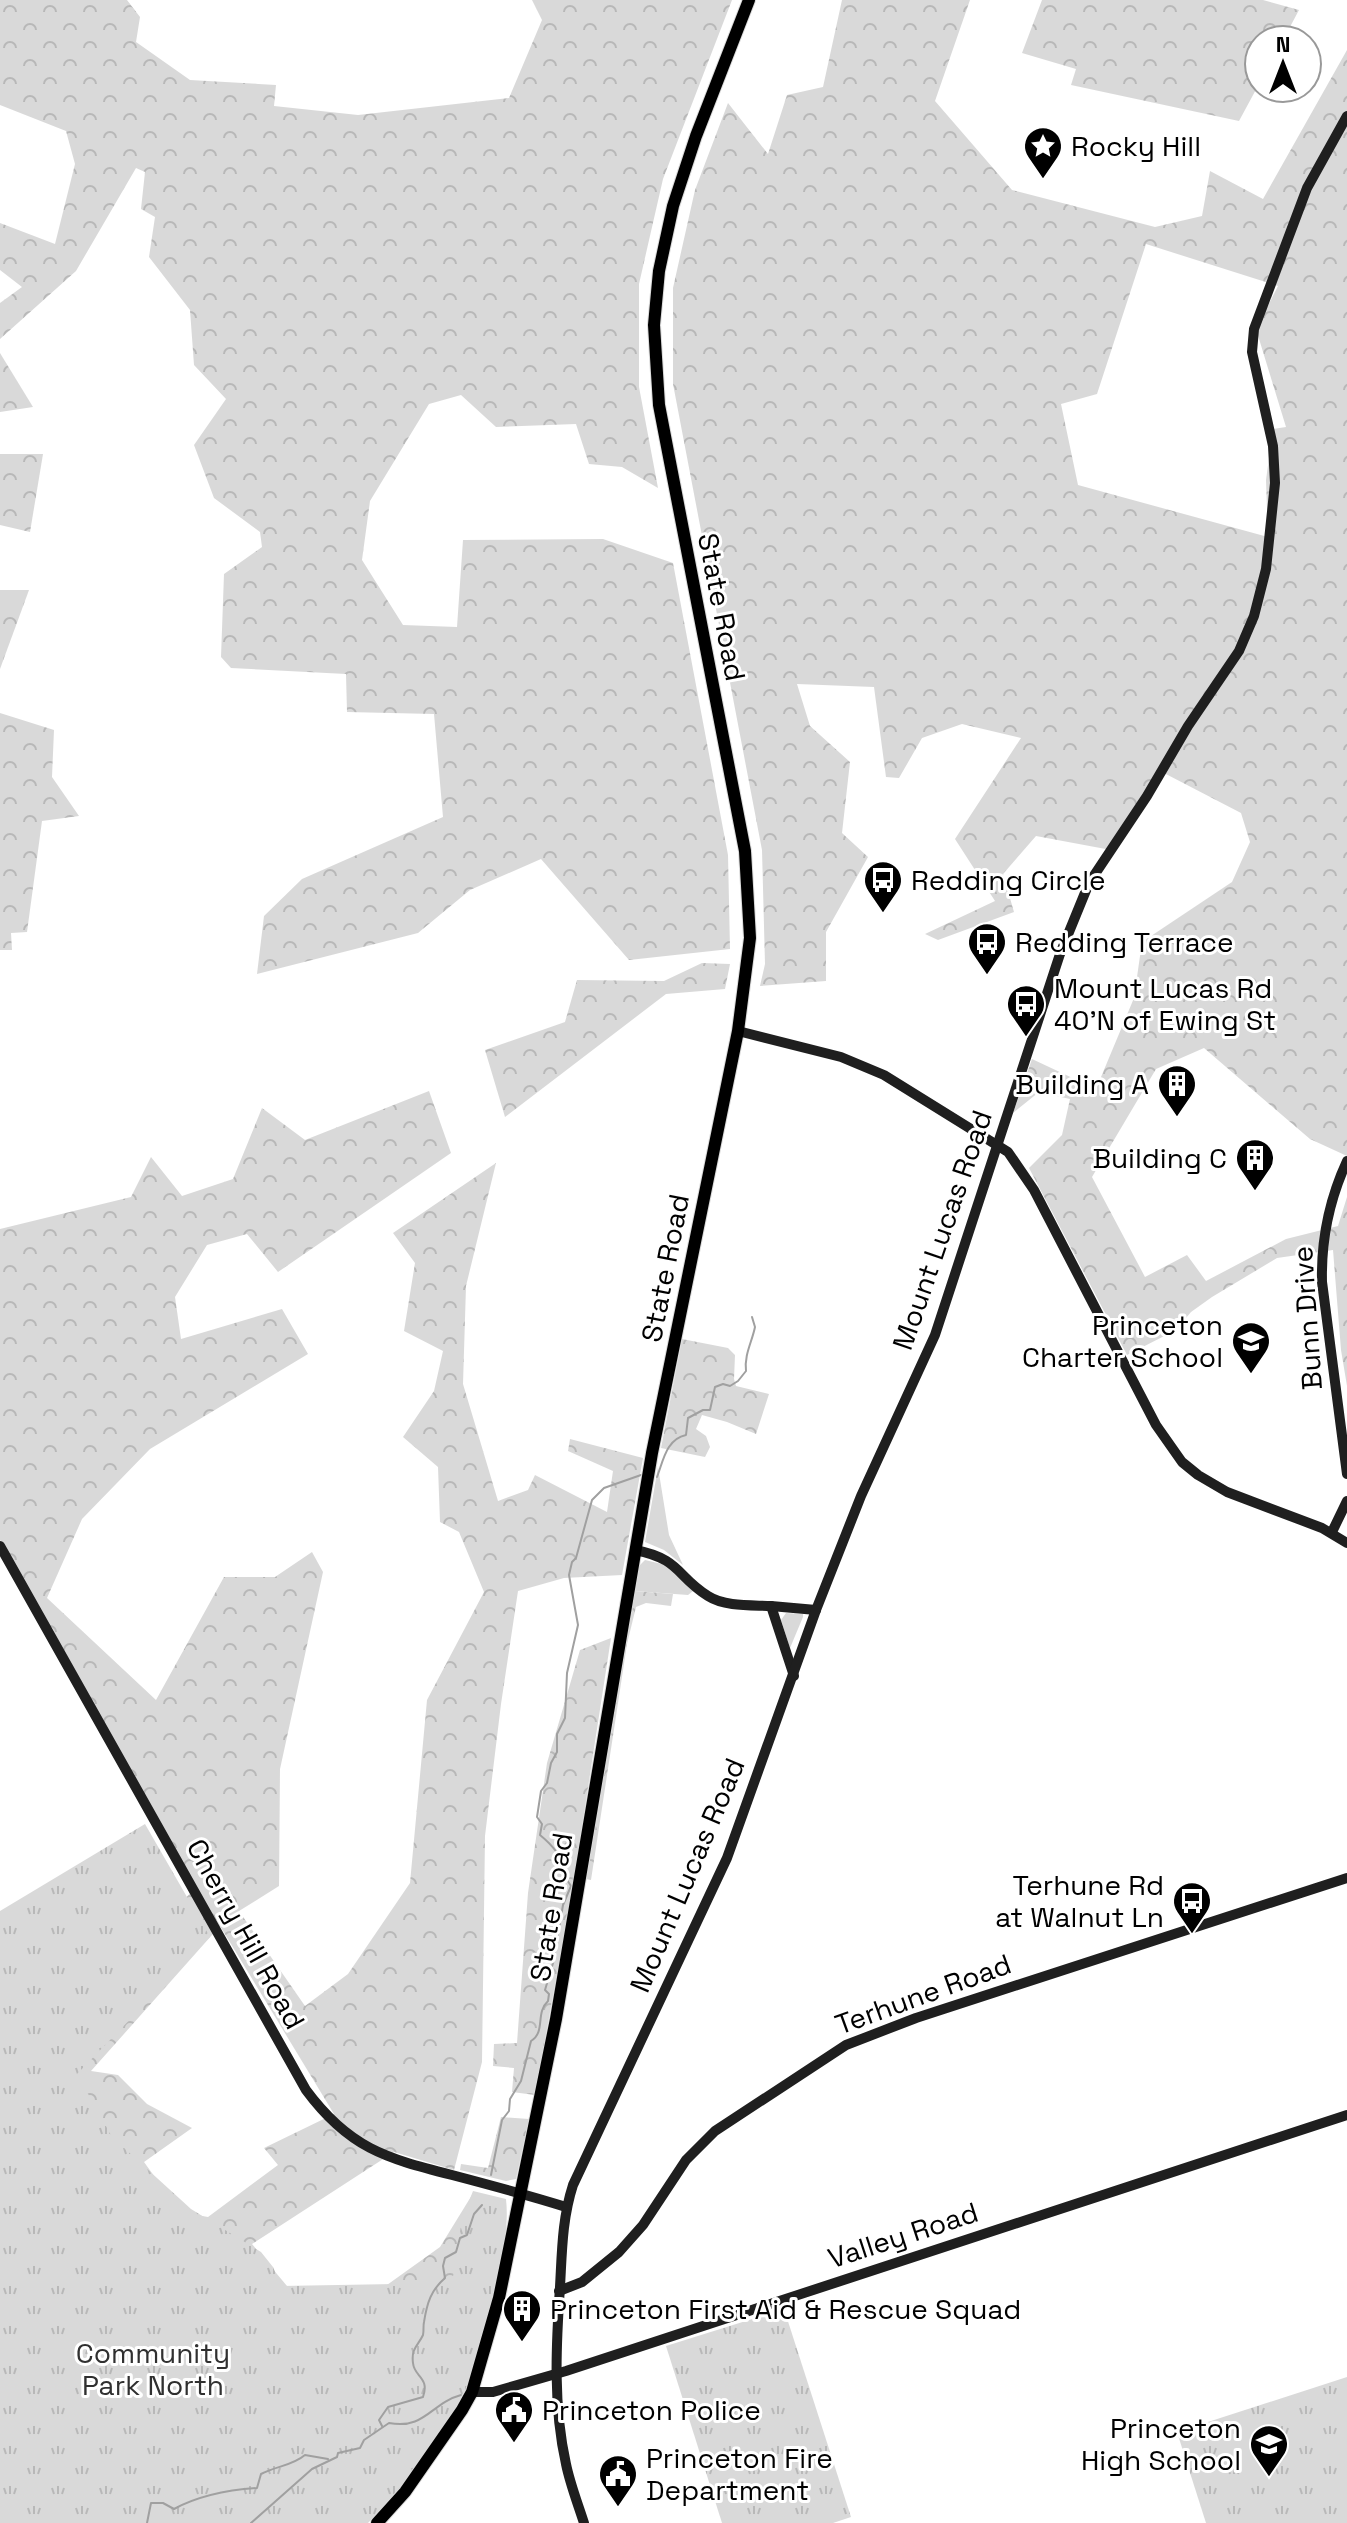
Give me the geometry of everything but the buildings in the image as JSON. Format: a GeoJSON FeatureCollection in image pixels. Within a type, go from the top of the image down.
{"type":"FeatureCollection","features":[{"type":"Feature","properties":{"kind":"highway","name":"State Road"},"geometry":{"type":"LineString","coordinates":[[377,2523],[405,2492],[437,2448],[472,2392],[499,2298],[556,2019],[655,1438],[738,1031],[748,962],[748,882],[659,405],[654,325],[659,271],[673,206],[696,136],[749,0]]}},
{"type":"Feature","properties":{"kind":"street","name":"Mount Lucas Road"},"geometry":{"type":"LineString","coordinates":[[584,2523],[563,2451],[556,2374],[566,2207],[573,2185],[727,1858],[816,1610],[861,1496],[935,1335],[1060,954],[1089,883],[1239,651],[1254,616],[1267,565],[1275,483],[1273,446],[1252,352],[1254,329],[1307,188],[1347,116]]}},
{"type":"Feature","properties":{"kind":"street"},"geometry":{"type":"LineString","coordinates":[[738,1031],[829,1053],[884,1075],[998,1145],[1017,1163],[1034,1190],[1156,1425],[1182,1462],[1213,1485],[1332,1532],[1347,1543]]}},
{"type":"Feature","properties":{"kind":"street","name":"Bunn Drive"},"geometry":{"type":"LineString","coordinates":[[1347,1161],[1329,1211],[1322,1254],[1324,1296],[1347,1474]]}},
{"type":"Feature","properties":{"kind":"street"},"geometry":{"type":"LineString","coordinates":[[1332,1532],[1347,1501]]}},
{"type":"Feature","properties":{"kind":"street","name":"Cherry Hill Road"},"geometry":{"type":"LineString","coordinates":[[0,1546],[306,2090],[318,2105],[345,2132],[392,2160],[566,2207]]}},
{"type":"Feature","properties":{"kind":"street"},"geometry":{"type":"LineString","coordinates":[[635,1550],[660,1556],[673,1563],[710,1597],[723,1602],[816,1610]]}},
{"type":"Feature","properties":{"kind":"street"},"geometry":{"type":"LineString","coordinates":[[771,1606],[794,1676]]}},
{"type":"Feature","properties":{"kind":"street","name":"Terhune Road"},"geometry":{"type":"LineString","coordinates":[[559,2291],[573,2287],[619,2252],[643,2225],[680,2168],[701,2143],[723,2125],[846,2045],[918,2017],[1347,1878]]}},
{"type":"Feature","properties":{"kind":"street","name":"Valley Road"},"geometry":{"type":"LineString","coordinates":[[472,2392],[493,2392],[556,2374],[1347,2115]]}},
{"type":"Feature","properties":{"kind":"street"},"geometry":{"type":"LineString","coordinates":[[560,2278],[591,2275]]}},
{"type":"Feature","properties":{"kind":"green space"},"geometry":{"type":"Polygon","coordinates":[[[0,0],[127,0],[140,17],[136,42],[190,80],[276,85],[274,106],[358,115],[509,98],[542,20],[532,0],[732,0],[663,179],[639,284],[639,387],[658,488],[622,467],[589,464],[576,424],[496,427],[461,395],[429,404],[370,501],[362,560],[403,625],[457,627],[463,540],[603,539],[673,563],[728,855],[730,949],[629,960],[541,859],[470,890],[418,933],[257,974],[264,916],[302,879],[443,817],[434,714],[347,712],[346,674],[231,668],[221,657],[224,574],[262,547],[260,532],[214,498],[194,445],[226,399],[194,365],[190,310],[149,257],[155,217],[141,209],[145,172],[136,168],[76,271],[0,339],[0,303],[22,287],[0,270],[0,223],[55,244],[75,164],[66,131],[0,105],[0,0]]]}},
{"type":"Feature","properties":{"kind":"green space"},"geometry":{"type":"Polygon","coordinates":[[[842,0],[970,0],[935,101],[1012,190],[1155,227],[1202,216],[1210,171],[1263,199],[1317,104],[1323,104],[1323,93],[1347,50],[1347,1156],[1310,1139],[1204,1048],[1156,1069],[1092,1177],[1145,1277],[1187,1255],[1206,1281],[1286,1239],[1338,1226],[1347,1197],[1347,1386],[1333,1250],[1277,1258],[1212,1297],[1191,1312],[1176,1330],[1127,1355],[1029,1168],[1062,1135],[1070,1099],[1039,1092],[1013,1113],[1032,1059],[1096,1089],[1134,998],[1142,942],[1232,882],[1250,842],[1241,813],[1162,772],[1111,850],[1036,836],[1003,874],[1014,912],[938,940],[925,934],[995,901],[955,839],[1021,738],[962,724],[922,738],[899,778],[886,777],[874,687],[797,684],[810,726],[850,762],[842,833],[868,857],[826,932],[826,981],[760,986],[765,964],[762,850],[673,384],[673,288],[695,190],[728,103],[768,154],[787,95],[823,87],[842,0]],[[1146,244],[1097,394],[1061,404],[1078,485],[1268,537],[1266,480],[1273,429],[1286,427],[1256,329],[1278,286],[1146,244]]]}},
{"type":"Feature","properties":{"kind":"green space"},"geometry":{"type":"Polygon","coordinates":[[[1042,0],[1263,0],[1299,10],[1292,24],[1243,24],[1243,104],[1248,104],[1239,121],[1071,85],[1076,69],[1022,53],[1042,0]]]}},
{"type":"Feature","properties":{"kind":"green space"},"geometry":{"type":"Polygon","coordinates":[[[0,353],[33,407],[0,412],[0,353]]]}},
{"type":"Feature","properties":{"kind":"green space"},"geometry":{"type":"Polygon","coordinates":[[[0,454],[43,454],[30,532],[0,525],[0,454]]]}},
{"type":"Feature","properties":{"kind":"green space"},"geometry":{"type":"Polygon","coordinates":[[[0,590],[29,590],[0,669],[0,590]]]}},
{"type":"Feature","properties":{"kind":"green space"},"geometry":{"type":"Polygon","coordinates":[[[0,713],[54,730],[52,777],[79,816],[42,821],[27,932],[11,933],[12,950],[0,950],[0,713]]]}},
{"type":"Feature","properties":{"kind":"green space"},"geometry":{"type":"Polygon","coordinates":[[[702,963],[730,964],[725,989],[666,994],[505,1117],[485,1050],[565,1022],[577,980],[664,981],[702,963]]]}},
{"type":"Feature","properties":{"kind":"green space"},"geometry":{"type":"Polygon","coordinates":[[[429,1091],[451,1153],[278,1272],[247,1234],[207,1245],[175,1297],[181,1339],[282,1309],[308,1354],[150,1449],[82,1519],[47,1598],[156,1700],[224,1577],[275,1577],[312,1552],[323,1572],[280,1769],[279,1886],[239,1911],[305,2006],[348,1974],[410,1883],[427,1700],[484,1592],[459,1532],[440,1522],[438,1467],[403,1437],[434,1391],[443,1351],[404,1331],[415,1263],[393,1233],[496,1163],[466,1286],[463,1384],[498,1501],[528,1490],[535,1475],[607,1512],[613,1471],[568,1451],[570,1439],[643,1458],[622,1575],[564,1578],[518,1591],[485,1836],[482,2062],[454,2170],[394,2152],[252,2244],[287,2286],[291,2297],[366,2300],[440,2247],[472,2195],[462,2357],[0,2523],[0,2098],[194,1889],[0,1540],[0,1229],[131,1197],[151,1157],[182,1196],[233,1179],[262,1108],[305,1140],[429,1091]],[[220,1926],[91,2071],[118,2075],[147,2104],[192,2128],[144,2162],[180,2212],[208,2217],[278,2165],[264,2148],[334,2114],[220,1926]]]}},
{"type":"Feature","properties":{"kind":"green space"},"geometry":{"type":"Polygon","coordinates":[[[682,1339],[728,1348],[735,1355],[736,1386],[769,1394],[756,1434],[702,1415],[696,1429],[706,1436],[710,1447],[705,1457],[661,1448],[682,1339]]]}},
{"type":"Feature","properties":{"kind":"green space"},"geometry":{"type":"Polygon","coordinates":[[[658,1467],[669,1535],[683,1565],[664,1550],[645,1542],[658,1467]]]}},
{"type":"Feature","properties":{"kind":"green space"},"geometry":{"type":"Polygon","coordinates":[[[645,1560],[666,1565],[693,1591],[688,1595],[635,1591],[639,1566],[645,1560]]]}},
{"type":"Feature","properties":{"kind":"green space"},"geometry":{"type":"Polygon","coordinates":[[[635,1591],[673,1594],[671,1606],[646,1603],[636,1607],[627,1644],[591,1880],[586,1879],[623,1642],[635,1591]]]}},
{"type":"Feature","properties":{"kind":"green space"},"geometry":{"type":"Polygon","coordinates":[[[786,1613],[803,1614],[790,1648],[781,1620],[786,1613]]]}},
{"type":"Feature","properties":{"kind":"green space"},"geometry":{"type":"Polygon","coordinates":[[[611,1638],[573,1885],[535,2095],[512,2092],[514,2068],[493,2066],[494,2044],[517,2043],[528,1893],[547,1763],[580,1650],[611,1638]]]}},
{"type":"Feature","properties":{"kind":"green space","name":"Community Park North"},"geometry":{"type":"Polygon","coordinates":[[[145,1824],[210,1937],[77,2074],[112,2137],[191,2209],[261,2252],[273,2267],[281,2286],[452,2283],[462,2219],[473,2191],[506,2199],[506,2229],[498,2278],[482,2346],[469,2384],[449,2422],[424,2458],[368,2523],[0,2523],[0,1911],[145,1824]]]}},
{"type":"Feature","properties":{"kind":"green space"},"geometry":{"type":"Polygon","coordinates":[[[501,2117],[529,2119],[516,2179],[506,2181],[460,2170],[461,2164],[488,2168],[501,2117]]]}},
{"type":"Feature","properties":{"kind":"green space"},"geometry":{"type":"Polygon","coordinates":[[[784,2309],[851,2517],[833,2523],[722,2523],[666,2346],[784,2309]]]}},
{"type":"Feature","properties":{"kind":"green space","name":"Princeton High School"},"geometry":{"type":"Polygon","coordinates":[[[1347,2377],[1347,2523],[1206,2523],[1177,2432],[1347,2377]]]}},
{"type":"Feature","properties":{"kind":"waterway"},"geometry":{"type":"LineString","coordinates":[[657,1477],[670,1446],[686,1435],[688,1418],[710,1410],[715,1387],[723,1384],[730,1386],[746,1371],[747,1354],[755,1327],[752,1317]]}},
{"type":"Feature","properties":{"kind":"waterway"},"geometry":{"type":"LineString","coordinates":[[491,2175],[502,2120],[521,2081],[531,2041],[538,2033],[542,2011],[548,2001],[549,1994],[545,1990],[563,1905],[571,1886],[558,1854],[540,1835],[542,1824],[537,1817],[541,1791],[547,1783],[557,1752],[557,1734],[565,1718],[567,1673],[578,1625],[569,1575],[592,1500],[604,1488],[641,1475]]}},
{"type":"Feature","properties":{"kind":"waterway"},"geometry":{"type":"LineString","coordinates":[[382,2426],[379,2420],[388,2407],[423,2397],[425,2385],[414,2368],[413,2358],[423,2335],[428,2303],[445,2278],[445,2258],[456,2252],[460,2238],[467,2235],[474,2214],[482,2205]]}},
{"type":"Feature","properties":{"kind":"waterway"},"geometry":{"type":"LineString","coordinates":[[251,2523],[312,2469],[337,2457],[338,2453],[360,2448],[364,2440],[389,2423],[411,2423],[461,2395]]}},
{"type":"Feature","properties":{"kind":"waterway"},"geometry":{"type":"LineString","coordinates":[[147,2523],[151,2503],[163,2503],[174,2509],[214,2494],[257,2488],[261,2474],[305,2455],[328,2459]]}},
{"type":"Feature","properties":{"kind":"place","name":"Rocky Hill"},"geometry":{"type":"Point","coordinates":[1043,180]}},
{"type":"Feature","properties":{"kind":"place","name":"Redding Circle"},"geometry":{"type":"Point","coordinates":[883,914]}},
{"type":"Feature","properties":{"kind":"place","name":"Redding Terrace"},"geometry":{"type":"Point","coordinates":[987,976]}},
{"type":"Feature","properties":{"kind":"place","name":"Mount Lucas Rd 40'N of Ewing St"},"geometry":{"type":"Point","coordinates":[1026,1038]}},
{"type":"Feature","properties":{"kind":"place","name":"Building A"},"geometry":{"type":"Point","coordinates":[1177,1118]}},
{"type":"Feature","properties":{"kind":"place","name":"Building C"},"geometry":{"type":"Point","coordinates":[1255,1192]}},
{"type":"Feature","properties":{"kind":"place","name":"Princeton Charter School"},"geometry":{"type":"Point","coordinates":[1251,1375]}},
{"type":"Feature","properties":{"kind":"place","name":"Terhune Rd at Walnut Ln"},"geometry":{"type":"Point","coordinates":[1192,1935]}},
{"type":"Feature","properties":{"kind":"place","name":"Princeton First Aid & Rescue Squad"},"geometry":{"type":"Point","coordinates":[522,2343]}},
{"type":"Feature","properties":{"kind":"place","name":"Princeton Police"},"geometry":{"type":"Point","coordinates":[514,2444]}},
{"type":"Feature","properties":{"kind":"place","name":"Princeton High School"},"geometry":{"type":"Point","coordinates":[1269,2478]}},
{"type":"Feature","properties":{"kind":"place","name":"Princeton Fire Department"},"geometry":{"type":"Point","coordinates":[618,2508]}}]}
